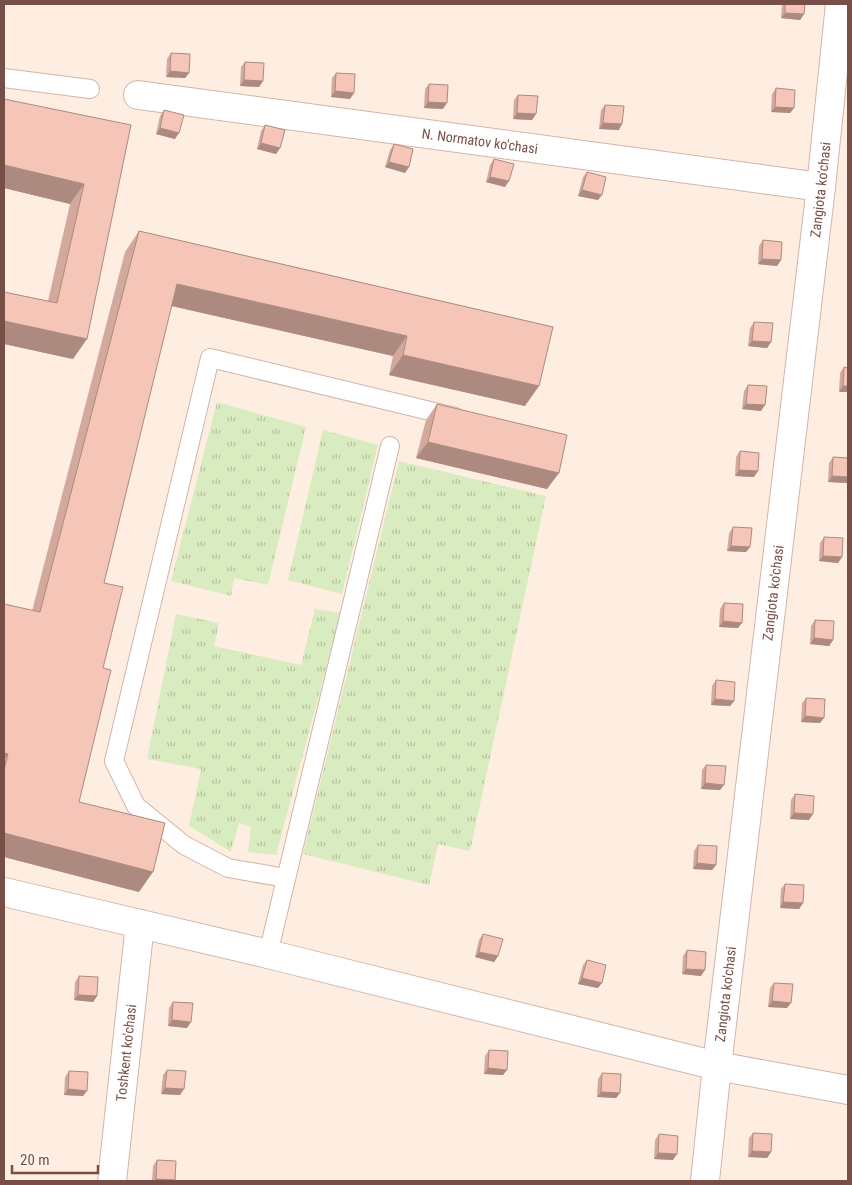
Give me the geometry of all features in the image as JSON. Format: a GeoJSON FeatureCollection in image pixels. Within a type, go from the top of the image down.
{"type":"FeatureCollection","features":[{"type":"Feature","properties":{"kind":"street","name":"Zangiota ko'chasi"},"geometry":{"type":"LineString","coordinates":[[705,1181],[821,186],[840,4]]}},
{"type":"Feature","properties":{"kind":"street","name":"N. Normatov ko'chasi"},"geometry":{"type":"LineString","coordinates":[[138,95],[821,186]]}},
{"type":"Feature","properties":{"kind":"street"},"geometry":{"type":"LineString","coordinates":[[4,892],[268,954],[717,1066],[848,1090]]}},
{"type":"Feature","properties":{"kind":"street","name":"Toshkent ko'chasi"},"geometry":{"type":"LineString","coordinates":[[112,1181],[140,924]]}},
{"type":"Feature","properties":{"kind":"lane"},"geometry":{"type":"LineString","coordinates":[[4,78],[90,90]]}},
{"type":"Feature","properties":{"kind":"lane"},"geometry":{"type":"LineString","coordinates":[[286,878],[228,868],[184,845],[136,806],[114,761],[210,358],[472,420]]}},
{"type":"Feature","properties":{"kind":"lane"},"geometry":{"type":"LineString","coordinates":[[268,954],[390,446]]}},
{"type":"Feature","properties":{"kind":"green space"},"geometry":{"type":"Polygon","coordinates":[[[217,402],[306,427],[268,585],[234,578],[231,596],[171,581],[217,402]]]}},
{"type":"Feature","properties":{"kind":"green space"},"geometry":{"type":"Polygon","coordinates":[[[323,430],[378,445],[342,594],[288,580],[323,430]]]}},
{"type":"Feature","properties":{"kind":"green space"},"geometry":{"type":"Polygon","coordinates":[[[399,461],[546,496],[470,851],[438,844],[429,885],[303,854],[399,461]]]}},
{"type":"Feature","properties":{"kind":"green space"},"geometry":{"type":"Polygon","coordinates":[[[315,609],[341,613],[276,855],[248,852],[251,827],[239,823],[231,852],[189,826],[201,769],[147,759],[176,614],[219,623],[214,646],[301,665],[315,609]]]}},
{"type":"Feature","properties":{"kind":"building"},"geometry":{"type":"Polygon","coordinates":[[[785,4],[805,4],[804,14],[785,13],[785,4]]]}},
{"type":"Feature","properties":{"kind":"building"},"geometry":{"type":"Polygon","coordinates":[[[171,53],[190,54],[189,73],[170,71],[171,53]]]}},
{"type":"Feature","properties":{"kind":"building"},"geometry":{"type":"Polygon","coordinates":[[[245,62],[264,63],[263,81],[244,80],[245,62]]]}},
{"type":"Feature","properties":{"kind":"building"},"geometry":{"type":"Polygon","coordinates":[[[336,73],[355,74],[354,93],[335,91],[336,73]]]}},
{"type":"Feature","properties":{"kind":"building"},"geometry":{"type":"Polygon","coordinates":[[[429,84],[448,85],[447,103],[428,102],[429,84]]]}},
{"type":"Feature","properties":{"kind":"building"},"geometry":{"type":"Polygon","coordinates":[[[776,88],[795,90],[794,108],[775,107],[776,88]]]}},
{"type":"Feature","properties":{"kind":"building"},"geometry":{"type":"Polygon","coordinates":[[[518,95],[538,96],[536,114],[517,113],[518,95]]]}},
{"type":"Feature","properties":{"kind":"building"},"geometry":{"type":"Polygon","coordinates":[[[4,99],[131,125],[87,339],[4,321],[4,292],[57,303],[84,184],[4,165],[4,99]]]}},
{"type":"Feature","properties":{"kind":"building"},"geometry":{"type":"Polygon","coordinates":[[[605,105],[624,106],[622,124],[603,123],[605,105]]]}},
{"type":"Feature","properties":{"kind":"building"},"geometry":{"type":"Polygon","coordinates":[[[164,110],[184,115],[179,133],[160,128],[164,110]]]}},
{"type":"Feature","properties":{"kind":"building"},"geometry":{"type":"Polygon","coordinates":[[[265,125],[285,130],[280,148],[261,143],[265,125]]]}},
{"type":"Feature","properties":{"kind":"building"},"geometry":{"type":"Polygon","coordinates":[[[394,144],[413,149],[409,167],[389,162],[394,144]]]}},
{"type":"Feature","properties":{"kind":"building"},"geometry":{"type":"Polygon","coordinates":[[[494,159],[514,164],[509,181],[490,177],[494,159]]]}},
{"type":"Feature","properties":{"kind":"building"},"geometry":{"type":"Polygon","coordinates":[[[587,172],[606,177],[602,195],[582,190],[587,172]]]}},
{"type":"Feature","properties":{"kind":"building"},"geometry":{"type":"Polygon","coordinates":[[[139,231],[553,327],[539,386],[403,355],[407,336],[177,284],[104,583],[123,587],[103,668],[111,670],[79,802],[165,823],[153,872],[4,833],[4,770],[8,754],[4,753],[4,604],[40,612],[139,231]]]}},
{"type":"Feature","properties":{"kind":"building"},"geometry":{"type":"Polygon","coordinates":[[[763,240],[782,242],[781,260],[762,259],[763,240]]]}},
{"type":"Feature","properties":{"kind":"building"},"geometry":{"type":"Polygon","coordinates":[[[754,322],[773,323],[771,342],[752,341],[754,322]]]}},
{"type":"Feature","properties":{"kind":"building"},"geometry":{"type":"Polygon","coordinates":[[[844,367],[848,368],[848,386],[843,386],[844,367]]]}},
{"type":"Feature","properties":{"kind":"building"},"geometry":{"type":"Polygon","coordinates":[[[748,385],[767,386],[765,405],[746,404],[748,385]]]}},
{"type":"Feature","properties":{"kind":"building"},"geometry":{"type":"Polygon","coordinates":[[[437,404],[567,435],[559,473],[428,442],[437,404]]]}},
{"type":"Feature","properties":{"kind":"building"},"geometry":{"type":"Polygon","coordinates":[[[740,451],[759,453],[758,471],[739,470],[740,451]]]}},
{"type":"Feature","properties":{"kind":"building"},"geometry":{"type":"Polygon","coordinates":[[[833,457],[848,458],[848,477],[832,476],[833,457]]]}},
{"type":"Feature","properties":{"kind":"building"},"geometry":{"type":"Polygon","coordinates":[[[733,527],[752,528],[750,547],[731,546],[733,527]]]}},
{"type":"Feature","properties":{"kind":"building"},"geometry":{"type":"Polygon","coordinates":[[[824,537],[843,538],[842,557],[823,556],[824,537]]]}},
{"type":"Feature","properties":{"kind":"building"},"geometry":{"type":"Polygon","coordinates":[[[724,603],[743,604],[742,623],[723,621],[724,603]]]}},
{"type":"Feature","properties":{"kind":"building"},"geometry":{"type":"Polygon","coordinates":[[[815,620],[834,621],[833,640],[814,638],[815,620]]]}},
{"type":"Feature","properties":{"kind":"building"},"geometry":{"type":"Polygon","coordinates":[[[716,680],[735,682],[734,701],[715,699],[716,680]]]}},
{"type":"Feature","properties":{"kind":"building"},"geometry":{"type":"Polygon","coordinates":[[[806,698],[825,699],[824,718],[805,716],[806,698]]]}},
{"type":"Feature","properties":{"kind":"building"},"geometry":{"type":"Polygon","coordinates":[[[706,765],[726,766],[724,785],[705,783],[706,765]]]}},
{"type":"Feature","properties":{"kind":"building"},"geometry":{"type":"Polygon","coordinates":[[[795,794],[814,796],[813,814],[794,813],[795,794]]]}},
{"type":"Feature","properties":{"kind":"building"},"geometry":{"type":"Polygon","coordinates":[[[698,845],[717,846],[716,865],[697,863],[698,845]]]}},
{"type":"Feature","properties":{"kind":"building"},"geometry":{"type":"Polygon","coordinates":[[[785,884],[804,885],[803,903],[783,902],[785,884]]]}},
{"type":"Feature","properties":{"kind":"building"},"geometry":{"type":"Polygon","coordinates":[[[483,934],[503,939],[498,956],[479,952],[483,934]]]}},
{"type":"Feature","properties":{"kind":"building"},"geometry":{"type":"Polygon","coordinates":[[[687,950],[706,952],[705,970],[686,969],[687,950]]]}},
{"type":"Feature","properties":{"kind":"building"},"geometry":{"type":"Polygon","coordinates":[[[587,960],[606,965],[602,983],[582,978],[587,960]]]}},
{"type":"Feature","properties":{"kind":"building"},"geometry":{"type":"Polygon","coordinates":[[[79,976],[98,977],[97,996],[78,995],[79,976]]]}},
{"type":"Feature","properties":{"kind":"building"},"geometry":{"type":"Polygon","coordinates":[[[774,983],[793,984],[791,1003],[772,1001],[774,983]]]}},
{"type":"Feature","properties":{"kind":"building"},"geometry":{"type":"Polygon","coordinates":[[[173,1002],[193,1003],[191,1022],[172,1020],[173,1002]]]}},
{"type":"Feature","properties":{"kind":"building"},"geometry":{"type":"Polygon","coordinates":[[[489,1050],[508,1051],[507,1070],[488,1068],[489,1050]]]}},
{"type":"Feature","properties":{"kind":"building"},"geometry":{"type":"Polygon","coordinates":[[[167,1070],[186,1071],[184,1089],[165,1088],[167,1070]]]}},
{"type":"Feature","properties":{"kind":"building"},"geometry":{"type":"Polygon","coordinates":[[[69,1071],[88,1072],[87,1091],[68,1089],[69,1071]]]}},
{"type":"Feature","properties":{"kind":"building"},"geometry":{"type":"Polygon","coordinates":[[[602,1073],[621,1074],[620,1093],[601,1092],[602,1073]]]}},
{"type":"Feature","properties":{"kind":"building"},"geometry":{"type":"Polygon","coordinates":[[[753,1133],[772,1134],[771,1152],[752,1151],[753,1133]]]}},
{"type":"Feature","properties":{"kind":"building"},"geometry":{"type":"Polygon","coordinates":[[[659,1134],[678,1136],[677,1154],[658,1153],[659,1134]]]}},
{"type":"Feature","properties":{"kind":"building"},"geometry":{"type":"Polygon","coordinates":[[[157,1160],[176,1161],[175,1180],[156,1179],[157,1160]]]}}]}
